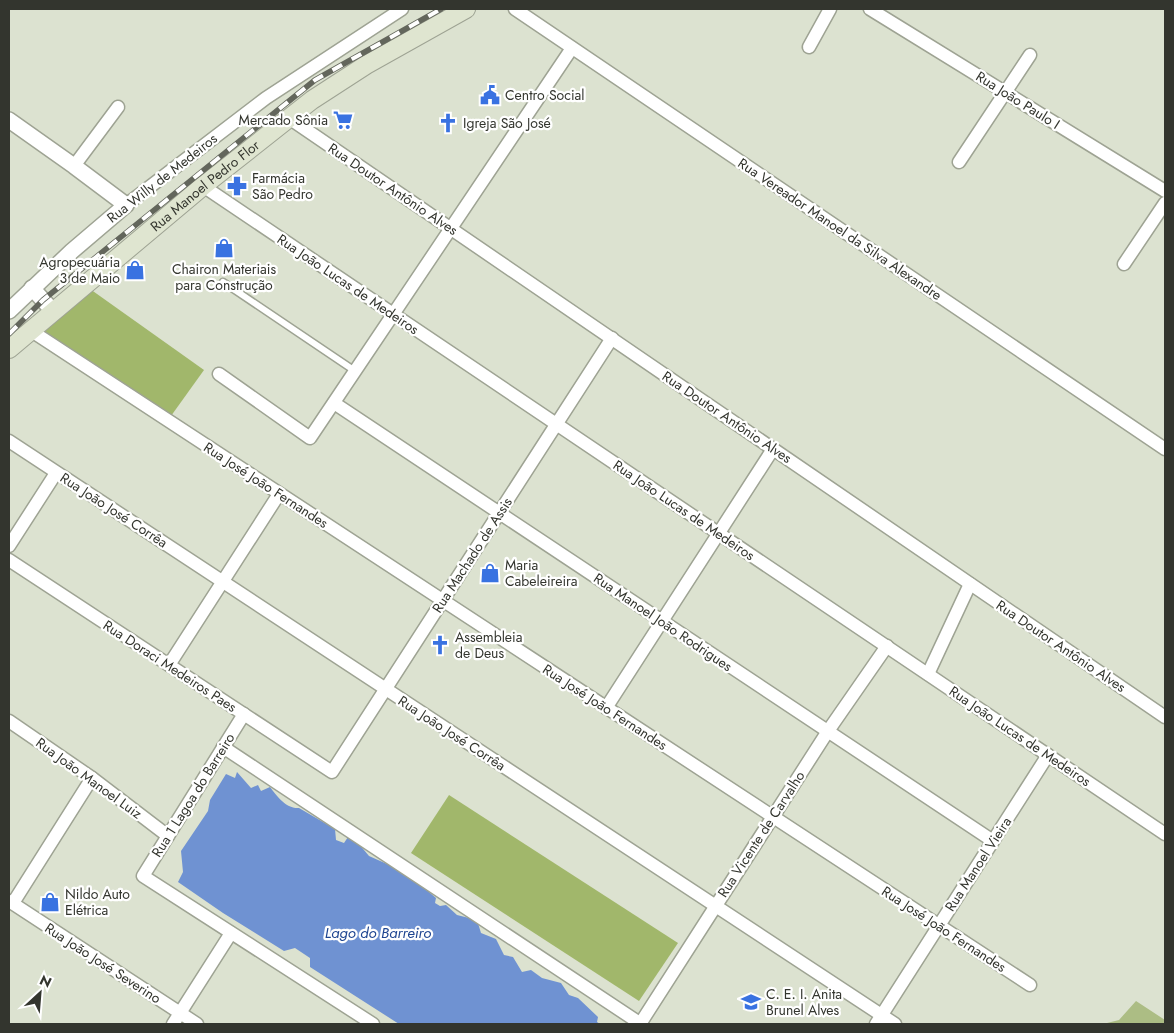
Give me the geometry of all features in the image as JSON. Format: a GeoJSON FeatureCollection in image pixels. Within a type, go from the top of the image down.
{"type":"FeatureCollection","features":[{"type":"Feature","properties":{"kind":"main road","name":"Rua Manoel Pedro Flor"},"geometry":{"type":"LineString","coordinates":[[9,349],[204,186],[312,100],[350,75],[466,9]]}},
{"type":"Feature","properties":{"kind":"street","name":"Rua Willy de Medeiros"},"geometry":{"type":"LineString","coordinates":[[9,312],[72,251],[126,205],[266,98],[402,9]]}},
{"type":"Feature","properties":{"kind":"street","name":"Rua Vereador Manoel da Silva Alexandre"},"geometry":{"type":"LineString","coordinates":[[515,9],[1165,449]]}},
{"type":"Feature","properties":{"kind":"street"},"geometry":{"type":"LineString","coordinates":[[809,46],[830,9]]}},
{"type":"Feature","properties":{"kind":"street","name":"Rua João Paulo I"},"geometry":{"type":"LineString","coordinates":[[870,9],[1165,191]]}},
{"type":"Feature","properties":{"kind":"street"},"geometry":{"type":"LineString","coordinates":[[219,374],[310,438],[572,48]]}},
{"type":"Feature","properties":{"kind":"street"},"geometry":{"type":"LineString","coordinates":[[959,162],[1030,55]]}},
{"type":"Feature","properties":{"kind":"street"},"geometry":{"type":"LineString","coordinates":[[74,166],[118,107]]}},
{"type":"Feature","properties":{"kind":"street","name":"Rua Doutor Antônio Alves"},"geometry":{"type":"LineString","coordinates":[[289,118],[1165,717]]}},
{"type":"Feature","properties":{"kind":"street"},"geometry":{"type":"LineString","coordinates":[[9,120],[126,205]]}},
{"type":"Feature","properties":{"kind":"street","name":"Rua João Lucas de Medeiros"},"geometry":{"type":"LineString","coordinates":[[204,186],[1165,834]]}},
{"type":"Feature","properties":{"kind":"street"},"geometry":{"type":"LineString","coordinates":[[1124,264],[1165,203]]}},
{"type":"Feature","properties":{"kind":"street"},"geometry":{"type":"LineString","coordinates":[[32,288],[53,311]]}},
{"type":"Feature","properties":{"kind":"street","name":"Rua José João Fernandes"},"geometry":{"type":"LineString","coordinates":[[30,330],[1030,985]]}},
{"type":"Feature","properties":{"kind":"street","name":"Rua Machado de Assis"},"geometry":{"type":"LineString","coordinates":[[332,772],[612,338]]}},
{"type":"Feature","properties":{"kind":"street","name":"Rua Manoel João Rodrigues"},"geometry":{"type":"LineString","coordinates":[[334,403],[993,841]]}},
{"type":"Feature","properties":{"kind":"street","name":"Rua João José Corrêa"},"geometry":{"type":"LineString","coordinates":[[9,441],[715,906],[879,1020],[895,1024]]}},
{"type":"Feature","properties":{"kind":"street"},"geometry":{"type":"LineString","coordinates":[[606,708],[773,448]]}},
{"type":"Feature","properties":{"kind":"street"},"geometry":{"type":"LineString","coordinates":[[9,546],[56,473]]}},
{"type":"Feature","properties":{"kind":"street"},"geometry":{"type":"LineString","coordinates":[[169,665],[280,494]]}},
{"type":"Feature","properties":{"kind":"street","name":"Rua Doraci Medeiros Paes"},"geometry":{"type":"LineString","coordinates":[[9,560],[332,772]]}},
{"type":"Feature","properties":{"kind":"street"},"geometry":{"type":"LineString","coordinates":[[928,674],[970,584]]}},
{"type":"Feature","properties":{"kind":"street","name":"Rua Vicente de Carvalho"},"geometry":{"type":"LineString","coordinates":[[641,1024],[772,817],[828,731],[887,646]]}},
{"type":"Feature","properties":{"kind":"street","name":"Rua 1 Lagoa do Barreiro"},"geometry":{"type":"LineString","coordinates":[[231,933],[143,876],[244,714]]}},
{"type":"Feature","properties":{"kind":"street","name":"Rua João Manoel Luiz"},"geometry":{"type":"LineString","coordinates":[[9,721],[92,778],[168,836]]}},
{"type":"Feature","properties":{"kind":"street"},"geometry":{"type":"LineString","coordinates":[[223,747],[641,1024]]}},
{"type":"Feature","properties":{"kind":"street","name":"Rua Manoel Vieira"},"geometry":{"type":"LineString","coordinates":[[879,1020],[1048,755]]}},
{"type":"Feature","properties":{"kind":"street"},"geometry":{"type":"LineString","coordinates":[[11,902],[92,778]]}},
{"type":"Feature","properties":{"kind":"street","name":"Rua João José Severino"},"geometry":{"type":"LineString","coordinates":[[11,902],[197,1024]]}},
{"type":"Feature","properties":{"kind":"street"},"geometry":{"type":"LineString","coordinates":[[173,1024],[231,933],[373,1024]]}},
{"type":"Feature","properties":{"kind":"lane"},"geometry":{"type":"LineString","coordinates":[[223,282],[355,371]]}},
{"type":"Feature","properties":{"kind":"green space"},"geometry":{"type":"Polygon","coordinates":[[[90,289],[204,370],[171,416],[41,332],[90,289]]]}},
{"type":"Feature","properties":{"kind":"green space"},"geometry":{"type":"Polygon","coordinates":[[[449,795],[678,943],[639,1001],[411,853],[449,795]]]}},
{"type":"Feature","properties":{"kind":"green space"},"geometry":{"type":"Polygon","coordinates":[[[1136,1001],[1165,1020],[1165,1024],[1103,1024],[1119,1020],[1136,1001]]]}},
{"type":"Feature","properties":{"kind":"water","name":"Lago do Barreiro"},"geometry":{"type":"Polygon","coordinates":[[[237,772],[251,788],[258,785],[261,791],[270,787],[286,804],[299,808],[335,829],[336,840],[344,843],[348,837],[359,844],[369,856],[415,880],[436,898],[435,903],[440,906],[446,905],[457,915],[477,920],[481,933],[496,939],[504,955],[513,957],[522,972],[531,970],[542,978],[561,983],[569,995],[578,998],[598,1017],[597,1022],[600,1024],[399,1024],[310,967],[310,958],[295,948],[284,951],[178,882],[183,872],[181,851],[208,811],[210,800],[226,774],[235,778],[237,772]]]}},
{"type":"Feature","properties":{"kind":"railway"},"geometry":{"type":"LineString","coordinates":[[9,334],[43,300],[315,80],[441,9]]}},
{"type":"Feature","properties":{"kind":"place","name":"Centro Social"},"geometry":{"type":"Point","coordinates":[490,95]}},
{"type":"Feature","properties":{"kind":"place","name":"Mercado Sônia"},"geometry":{"type":"Point","coordinates":[343,120]}},
{"type":"Feature","properties":{"kind":"place","name":"Igreja São José"},"geometry":{"type":"Point","coordinates":[448,123]}},
{"type":"Feature","properties":{"kind":"place","name":"Farmácia São Pedro"},"geometry":{"type":"Point","coordinates":[237,186]}},
{"type":"Feature","properties":{"kind":"place","name":"Chairon Materiais para Construção"},"geometry":{"type":"Point","coordinates":[224,248]}},
{"type":"Feature","properties":{"kind":"place","name":"Agropecuária 3 de Maio"},"geometry":{"type":"Point","coordinates":[135,270]}},
{"type":"Feature","properties":{"kind":"place","name":"Maria Cabeleireira"},"geometry":{"type":"Point","coordinates":[490,573]}},
{"type":"Feature","properties":{"kind":"place","name":"Assembleia de Deus"},"geometry":{"type":"Point","coordinates":[440,645]}},
{"type":"Feature","properties":{"kind":"place","name":"Nildo Auto Elétrica"},"geometry":{"type":"Point","coordinates":[50,902]}},
{"type":"Feature","properties":{"kind":"place","name":"C. E. I. Anita Brunel Alves"},"geometry":{"type":"Point","coordinates":[751,1002]}}]}
